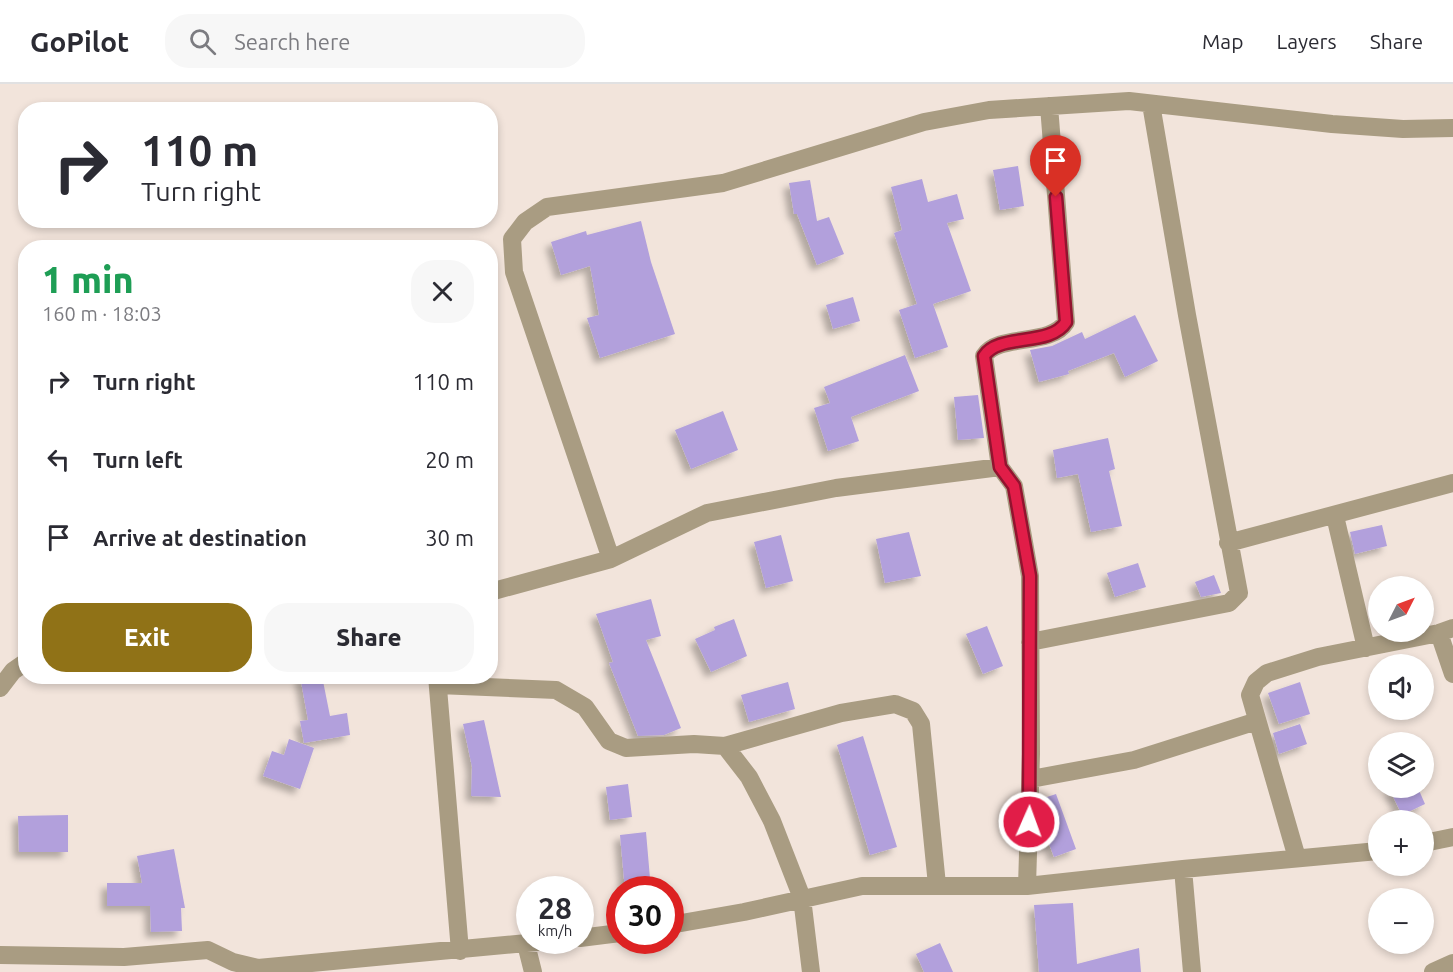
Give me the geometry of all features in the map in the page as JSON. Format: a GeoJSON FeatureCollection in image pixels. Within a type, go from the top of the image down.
{"type":"FeatureCollection","features":[{"type":"Feature","properties":{"kind":"street"},"geometry":{"type":"LineString","coordinates":[[611,559],[514,272],[512,239],[525,222],[547,207],[723,183],[924,122],[989,110],[1129,101],[1332,124],[1403,129],[1453,128]]}},
{"type":"Feature","properties":{"kind":"street"},"geometry":{"type":"LineString","coordinates":[[1030,642],[1229,603],[1239,593],[1228,543],[1151,104]]}},
{"type":"Feature","properties":{"kind":"street"},"geometry":{"type":"LineString","coordinates":[[1027,886],[1030,779],[1030,576],[1014,486],[1000,467],[984,356],[993,348],[1057,332],[1066,322],[1049,106]]}},
{"type":"Feature","properties":{"kind":"street"},"geometry":{"type":"LineString","coordinates":[[498,590],[611,559],[707,513],[836,488],[1000,467]]}},
{"type":"Feature","properties":{"kind":"street"},"geometry":{"type":"LineString","coordinates":[[1228,543],[1453,483]]}},
{"type":"Feature","properties":{"kind":"street"},"geometry":{"type":"LineString","coordinates":[[1335,516],[1366,648]]}},
{"type":"Feature","properties":{"kind":"street"},"geometry":{"type":"LineString","coordinates":[[1297,858],[1250,695],[1256,682],[1267,673],[1318,657],[1446,631],[1453,674]]}},
{"type":"Feature","properties":{"kind":"street"},"geometry":{"type":"LineString","coordinates":[[0,688],[18,668]]}},
{"type":"Feature","properties":{"kind":"street"},"geometry":{"type":"LineString","coordinates":[[437,684],[460,951]]}},
{"type":"Feature","properties":{"kind":"street"},"geometry":{"type":"LineString","coordinates":[[477,684],[556,690],[585,707],[609,741],[626,748],[693,744],[724,746],[841,713],[895,704],[913,711],[921,724],[938,885]]}},
{"type":"Feature","properties":{"kind":"street"},"geometry":{"type":"LineString","coordinates":[[1030,779],[1134,760],[1257,721]]}},
{"type":"Feature","properties":{"kind":"street"},"geometry":{"type":"LineString","coordinates":[[724,746],[749,777],[772,821],[802,897],[812,972]]}},
{"type":"Feature","properties":{"kind":"street"},"geometry":{"type":"LineString","coordinates":[[1434,841],[1453,837]]}},
{"type":"Feature","properties":{"kind":"street"},"geometry":{"type":"LineString","coordinates":[[684,923],[862,886],[1027,886],[1183,868],[1368,852]]}},
{"type":"Feature","properties":{"kind":"street"},"geometry":{"type":"LineString","coordinates":[[1183,868],[1192,972]]}},
{"type":"Feature","properties":{"kind":"street"},"geometry":{"type":"LineString","coordinates":[[0,955],[124,957],[208,950],[233,967],[258,968],[414,963],[460,951],[516,945]]}},
{"type":"Feature","properties":{"kind":"street"},"geometry":{"type":"LineString","coordinates":[[528,954],[532,972]]}},
{"type":"Feature","properties":{"kind":"street"},"geometry":{"type":"LineString","coordinates":[[0,963],[1,972]]}},
{"type":"Feature","properties":{"kind":"street"},"geometry":{"type":"LineString","coordinates":[[1433,972],[1453,963]]}},
{"type":"Feature","properties":{"kind":"building"},"geometry":{"type":"Polygon","coordinates":[[[1018,166],[1024,206],[1000,210],[993,170],[1018,166]]]}},
{"type":"Feature","properties":{"kind":"building"},"geometry":{"type":"Polygon","coordinates":[[[922,179],[928,202],[957,194],[964,219],[947,223],[971,291],[933,304],[948,347],[915,358],[899,310],[917,304],[894,233],[902,230],[891,187],[922,179]]]}},
{"type":"Feature","properties":{"kind":"building"},"geometry":{"type":"Polygon","coordinates":[[[810,180],[817,221],[829,217],[844,254],[817,265],[797,214],[794,214],[789,183],[810,180]]]}},
{"type":"Feature","properties":{"kind":"building"},"geometry":{"type":"Polygon","coordinates":[[[641,221],[651,262],[675,334],[600,358],[587,318],[599,315],[590,266],[561,275],[551,242],[586,231],[587,235],[641,221]]]}},
{"type":"Feature","properties":{"kind":"building"},"geometry":{"type":"Polygon","coordinates":[[[853,297],[860,321],[833,329],[826,305],[853,297]]]}},
{"type":"Feature","properties":{"kind":"building"},"geometry":{"type":"Polygon","coordinates":[[[1135,315],[1158,361],[1125,377],[1114,353],[1068,371],[1069,374],[1039,382],[1030,350],[1052,346],[1082,332],[1085,339],[1135,315]]]}},
{"type":"Feature","properties":{"kind":"building"},"geometry":{"type":"Polygon","coordinates":[[[905,355],[919,391],[851,417],[859,441],[828,451],[814,408],[830,403],[824,387],[905,355]]]}},
{"type":"Feature","properties":{"kind":"building"},"geometry":{"type":"Polygon","coordinates":[[[978,395],[984,438],[958,440],[954,397],[978,395]]]}},
{"type":"Feature","properties":{"kind":"building"},"geometry":{"type":"Polygon","coordinates":[[[723,411],[738,450],[691,469],[675,430],[723,411]]]}},
{"type":"Feature","properties":{"kind":"building"},"geometry":{"type":"Polygon","coordinates":[[[1108,438],[1115,469],[1109,471],[1122,526],[1091,532],[1078,474],[1057,478],[1053,450],[1108,438]]]}},
{"type":"Feature","properties":{"kind":"building"},"geometry":{"type":"Polygon","coordinates":[[[1382,525],[1387,546],[1355,554],[1350,532],[1382,525]]]}},
{"type":"Feature","properties":{"kind":"building"},"geometry":{"type":"Polygon","coordinates":[[[909,532],[921,576],[885,583],[876,539],[909,532]]]}},
{"type":"Feature","properties":{"kind":"building"},"geometry":{"type":"Polygon","coordinates":[[[781,535],[793,581],[766,588],[754,542],[781,535]]]}},
{"type":"Feature","properties":{"kind":"building"},"geometry":{"type":"Polygon","coordinates":[[[1138,563],[1146,587],[1115,597],[1107,573],[1138,563]]]}},
{"type":"Feature","properties":{"kind":"building"},"geometry":{"type":"Polygon","coordinates":[[[1214,575],[1221,593],[1201,597],[1195,582],[1214,575]]]}},
{"type":"Feature","properties":{"kind":"building"},"geometry":{"type":"Polygon","coordinates":[[[651,599],[661,636],[646,640],[681,728],[664,735],[638,736],[609,663],[613,662],[596,614],[651,599]]]}},
{"type":"Feature","properties":{"kind":"building"},"geometry":{"type":"Polygon","coordinates":[[[734,619],[747,656],[711,672],[695,639],[715,630],[714,627],[734,619]]]}},
{"type":"Feature","properties":{"kind":"building"},"geometry":{"type":"Polygon","coordinates":[[[987,626],[1003,666],[983,674],[966,634],[987,626]]]}},
{"type":"Feature","properties":{"kind":"building"},"geometry":{"type":"Polygon","coordinates":[[[788,682],[795,709],[749,722],[741,695],[788,682]]]}},
{"type":"Feature","properties":{"kind":"building"},"geometry":{"type":"Polygon","coordinates":[[[1300,682],[1310,714],[1279,724],[1268,693],[1300,682]]]}},
{"type":"Feature","properties":{"kind":"building"},"geometry":{"type":"Polygon","coordinates":[[[301,684],[324,684],[330,716],[347,713],[350,735],[304,743],[300,721],[308,720],[301,684]]]}},
{"type":"Feature","properties":{"kind":"building"},"geometry":{"type":"Polygon","coordinates":[[[484,720],[501,797],[471,796],[472,767],[463,724],[484,720]]]}},
{"type":"Feature","properties":{"kind":"building"},"geometry":{"type":"Polygon","coordinates":[[[1300,724],[1307,744],[1279,754],[1273,733],[1300,724]]]}},
{"type":"Feature","properties":{"kind":"building"},"geometry":{"type":"Polygon","coordinates":[[[863,736],[897,847],[870,855],[837,745],[863,736]]]}},
{"type":"Feature","properties":{"kind":"building"},"geometry":{"type":"Polygon","coordinates":[[[289,739],[314,748],[300,789],[263,776],[272,751],[284,755],[289,739]]]}},
{"type":"Feature","properties":{"kind":"building"},"geometry":{"type":"Polygon","coordinates":[[[628,784],[632,817],[610,820],[606,787],[628,784]]]}},
{"type":"Feature","properties":{"kind":"building"},"geometry":{"type":"Polygon","coordinates":[[[1056,794],[1076,849],[1054,857],[1040,820],[1041,799],[1056,794]]]}},
{"type":"Feature","properties":{"kind":"building"},"geometry":{"type":"Polygon","coordinates":[[[1394,798],[1422,798],[1425,804],[1412,810],[1400,810],[1394,798]]]}},
{"type":"Feature","properties":{"kind":"building"},"geometry":{"type":"Polygon","coordinates":[[[68,815],[68,852],[19,852],[18,816],[68,815]]]}},
{"type":"Feature","properties":{"kind":"building"},"geometry":{"type":"Polygon","coordinates":[[[646,832],[650,876],[624,876],[620,835],[646,832]]]}},
{"type":"Feature","properties":{"kind":"building"},"geometry":{"type":"Polygon","coordinates":[[[174,849],[185,908],[181,908],[182,931],[151,932],[150,906],[107,906],[107,883],[142,883],[137,856],[174,849]]]}},
{"type":"Feature","properties":{"kind":"building"},"geometry":{"type":"Polygon","coordinates":[[[1073,903],[1077,964],[1139,948],[1141,972],[1039,972],[1034,905],[1073,903]]]}},
{"type":"Feature","properties":{"kind":"building"},"geometry":{"type":"Polygon","coordinates":[[[940,943],[953,972],[924,972],[916,954],[940,943]]]}},
{"type":"Feature","properties":{"kind":"route"},"geometry":{"type":"LineString","coordinates":[[1029,822],[1030,576],[1014,486],[1010,477],[1000,467],[984,356],[993,348],[1057,332],[1066,322],[1056,197]]}}]}
